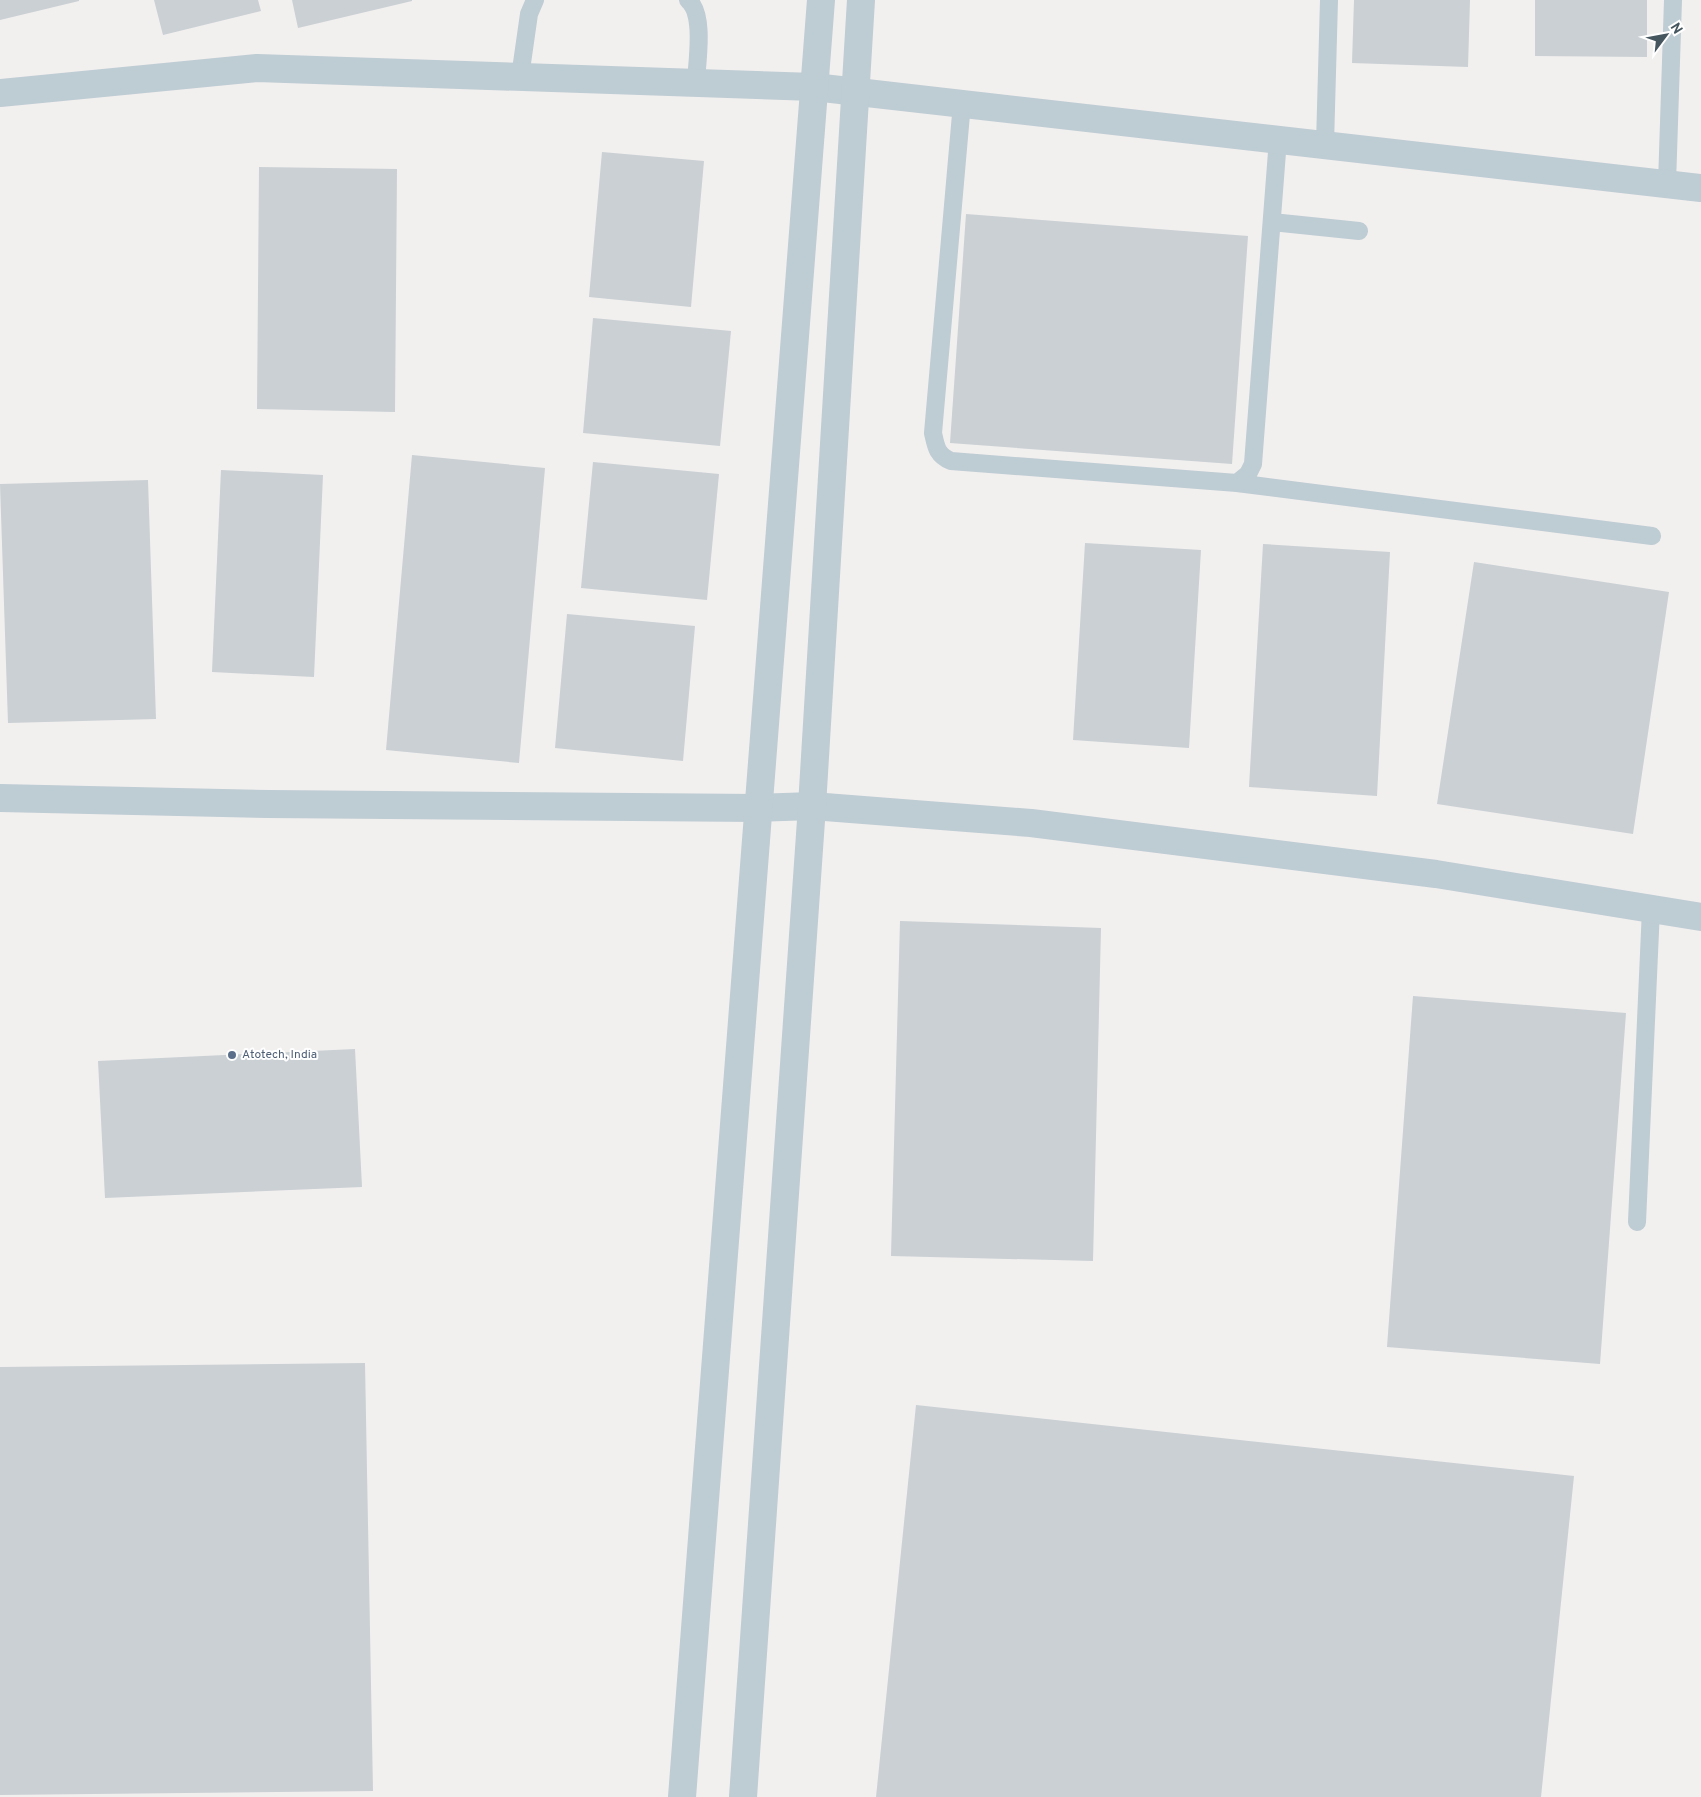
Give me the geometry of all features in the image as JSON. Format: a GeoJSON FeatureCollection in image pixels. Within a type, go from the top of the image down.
{"type":"FeatureCollection","features":[{"type":"Feature","properties":{"kind":"street"},"geometry":{"type":"LineString","coordinates":[[682,1797],[820,0]]}},
{"type":"Feature","properties":{"kind":"street"},"geometry":{"type":"LineString","coordinates":[[743,1797],[812,806],[861,0]]}},
{"type":"Feature","properties":{"kind":"street"},"geometry":{"type":"LineString","coordinates":[[0,93],[257,68],[814,87],[1701,188]]}},
{"type":"Feature","properties":{"kind":"street"},"geometry":{"type":"LineString","coordinates":[[0,798],[268,804],[758,808],[812,806],[1031,823],[1436,874],[1701,917]]}},
{"type":"Feature","properties":{"kind":"lane"},"geometry":{"type":"LineString","coordinates":[[520,77],[529,14],[534,0]]}},
{"type":"Feature","properties":{"kind":"lane"},"geometry":{"type":"LineString","coordinates":[[688,0],[692,4],[698,20],[696,82]]}},
{"type":"Feature","properties":{"kind":"lane"},"geometry":{"type":"LineString","coordinates":[[1325,144],[1329,0]]}},
{"type":"Feature","properties":{"kind":"lane"},"geometry":{"type":"LineString","coordinates":[[1667,184],[1674,0]]}},
{"type":"Feature","properties":{"kind":"lane"},"geometry":{"type":"LineString","coordinates":[[962,103],[933,433],[936,447],[943,457],[951,461],[1237,483],[1652,536]]}},
{"type":"Feature","properties":{"kind":"lane"},"geometry":{"type":"LineString","coordinates":[[1237,483],[1248,474],[1252,464],[1278,140]]}},
{"type":"Feature","properties":{"kind":"lane"},"geometry":{"type":"LineString","coordinates":[[1272,222],[1359,231]]}},
{"type":"Feature","properties":{"kind":"lane"},"geometry":{"type":"LineString","coordinates":[[1638,1222],[1650,909]]}},
{"type":"Feature","properties":{"kind":"building"},"geometry":{"type":"Polygon","coordinates":[[[0,0],[79,0],[79,1],[0,20],[0,0]]]}},
{"type":"Feature","properties":{"kind":"building"},"geometry":{"type":"Polygon","coordinates":[[[154,0],[258,0],[261,11],[163,35],[154,0]]]}},
{"type":"Feature","properties":{"kind":"building"},"geometry":{"type":"Polygon","coordinates":[[[292,0],[412,0],[412,1],[298,28],[292,0]]]}},
{"type":"Feature","properties":{"kind":"building"},"geometry":{"type":"Polygon","coordinates":[[[1354,0],[1470,0],[1468,67],[1352,63],[1354,0]]]}},
{"type":"Feature","properties":{"kind":"building"},"geometry":{"type":"Polygon","coordinates":[[[1535,0],[1647,0],[1647,57],[1535,56],[1535,0]]]}},
{"type":"Feature","properties":{"kind":"building"},"geometry":{"type":"Polygon","coordinates":[[[602,152],[704,161],[691,307],[589,297],[602,152]]]}},
{"type":"Feature","properties":{"kind":"building"},"geometry":{"type":"Polygon","coordinates":[[[259,167],[397,169],[395,412],[257,409],[259,167]]]}},
{"type":"Feature","properties":{"kind":"building"},"geometry":{"type":"Polygon","coordinates":[[[966,214],[1248,236],[1232,464],[950,443],[966,214]]]}},
{"type":"Feature","properties":{"kind":"building"},"geometry":{"type":"Polygon","coordinates":[[[593,318],[731,331],[720,446],[583,433],[593,318]]]}},
{"type":"Feature","properties":{"kind":"building"},"geometry":{"type":"Polygon","coordinates":[[[412,455],[545,468],[519,763],[386,750],[412,455]]]}},
{"type":"Feature","properties":{"kind":"building"},"geometry":{"type":"Polygon","coordinates":[[[593,462],[719,474],[707,600],[581,588],[593,462]]]}},
{"type":"Feature","properties":{"kind":"building"},"geometry":{"type":"Polygon","coordinates":[[[221,470],[323,475],[314,677],[212,672],[221,470]]]}},
{"type":"Feature","properties":{"kind":"building"},"geometry":{"type":"Polygon","coordinates":[[[148,480],[156,719],[8,723],[0,484],[148,480]]]}},
{"type":"Feature","properties":{"kind":"building"},"geometry":{"type":"Polygon","coordinates":[[[1085,543],[1201,550],[1189,748],[1073,740],[1085,543]]]}},
{"type":"Feature","properties":{"kind":"building"},"geometry":{"type":"Polygon","coordinates":[[[1263,544],[1390,552],[1377,796],[1249,787],[1263,544]]]}},
{"type":"Feature","properties":{"kind":"building"},"geometry":{"type":"Polygon","coordinates":[[[1474,562],[1669,592],[1633,834],[1437,804],[1474,562]]]}},
{"type":"Feature","properties":{"kind":"building"},"geometry":{"type":"Polygon","coordinates":[[[567,614],[695,626],[683,761],[555,748],[567,614]]]}},
{"type":"Feature","properties":{"kind":"building"},"geometry":{"type":"Polygon","coordinates":[[[900,921],[1101,928],[1093,1261],[891,1256],[900,921]]]}},
{"type":"Feature","properties":{"kind":"building"},"geometry":{"type":"Polygon","coordinates":[[[1413,996],[1626,1013],[1600,1364],[1387,1347],[1413,996]]]}},
{"type":"Feature","properties":{"kind":"building"},"geometry":{"type":"Polygon","coordinates":[[[355,1049],[362,1187],[105,1198],[98,1061],[355,1049]]]}},
{"type":"Feature","properties":{"kind":"building"},"geometry":{"type":"Polygon","coordinates":[[[365,1363],[373,1791],[0,1795],[0,1367],[365,1363]]]}},
{"type":"Feature","properties":{"kind":"building"},"geometry":{"type":"Polygon","coordinates":[[[916,1405],[1574,1476],[1541,1797],[876,1797],[916,1405]]]}},
{"type":"Feature","properties":{"kind":"place","name":"Atotech, India"},"geometry":{"type":"Point","coordinates":[232,1055]}}]}
